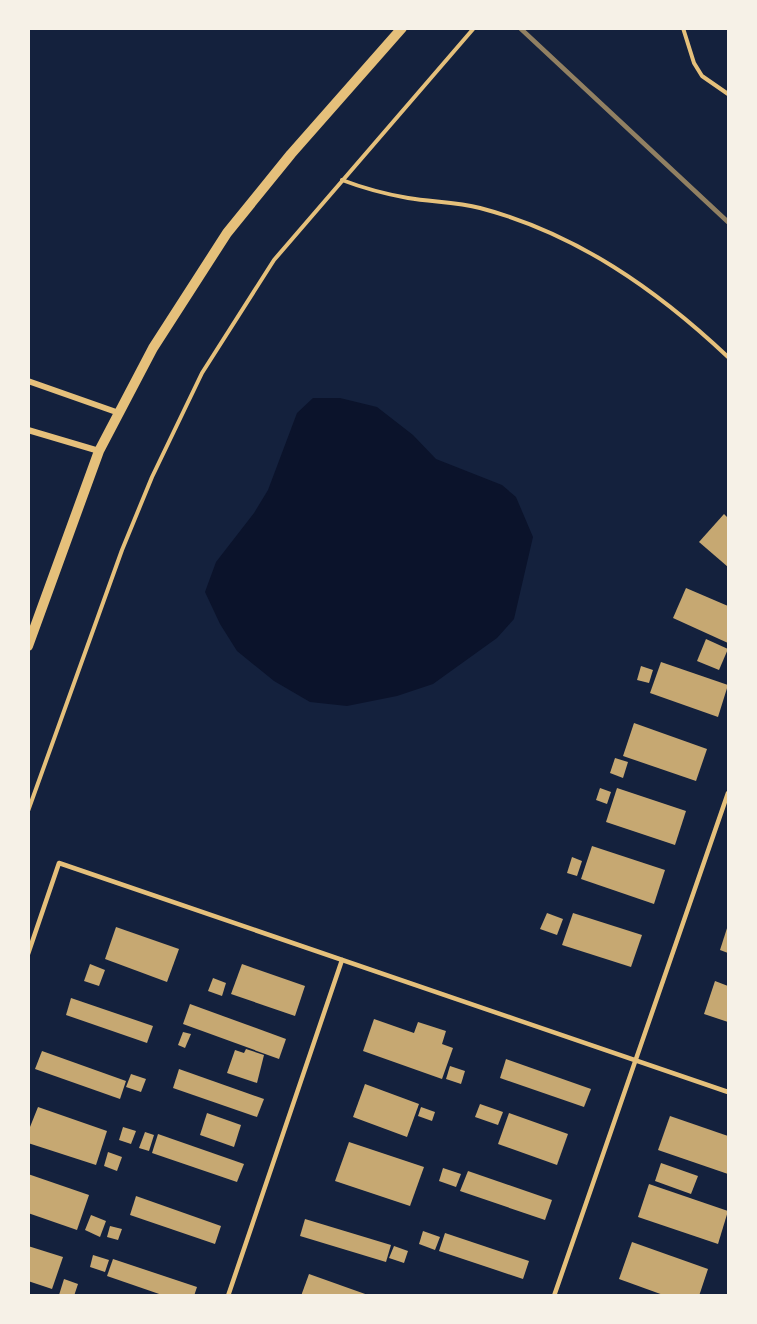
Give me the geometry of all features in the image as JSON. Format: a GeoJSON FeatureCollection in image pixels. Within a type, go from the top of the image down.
{"type":"FeatureCollection","features":[{"type":"Feature","properties":{"kind":"street"},"geometry":{"type":"LineString","coordinates":[[28,646],[99,452],[153,348],[227,233],[291,154],[402,28]]}},
{"type":"Feature","properties":{"kind":"street"},"geometry":{"type":"LineString","coordinates":[[28,381],[119,413]]}},
{"type":"Feature","properties":{"kind":"street"},"geometry":{"type":"LineString","coordinates":[[28,430],[99,452]]}},
{"type":"Feature","properties":{"kind":"lane"},"geometry":{"type":"LineString","coordinates":[[554,1296],[729,793]]}},
{"type":"Feature","properties":{"kind":"lane"},"geometry":{"type":"LineString","coordinates":[[28,954],[59,863],[729,1092]]}},
{"type":"Feature","properties":{"kind":"lane"},"geometry":{"type":"LineString","coordinates":[[228,1296],[342,960]]}},
{"type":"Feature","properties":{"kind":"path"},"geometry":{"type":"LineString","coordinates":[[28,811],[122,550],[172,432],[202,374],[274,260],[474,28]]}},
{"type":"Feature","properties":{"kind":"path"},"geometry":{"type":"LineString","coordinates":[[683,28],[693,63],[702,76],[729,94]]}},
{"type":"Feature","properties":{"kind":"path"},"geometry":{"type":"LineString","coordinates":[[342,180],[368,189],[408,198],[477,207],[515,217],[557,234],[594,253],[642,285],[729,357]]}},
{"type":"Feature","properties":{"kind":"water"},"geometry":{"type":"Polygon","coordinates":[[[313,398],[340,398],[377,407],[413,435],[436,459],[502,485],[516,497],[533,537],[514,619],[497,638],[433,684],[397,696],[347,706],[310,702],[274,681],[237,651],[220,624],[205,592],[216,562],[254,513],[268,490],[297,413],[313,398]]]}},
{"type":"Feature","properties":{"kind":"building"},"geometry":{"type":"Polygon","coordinates":[[[724,514],[728,518],[728,567],[699,542],[724,514]]]}},
{"type":"Feature","properties":{"kind":"building"},"geometry":{"type":"Polygon","coordinates":[[[686,588],[728,606],[728,643],[673,618],[686,588]]]}},
{"type":"Feature","properties":{"kind":"building"},"geometry":{"type":"Polygon","coordinates":[[[706,639],[728,649],[719,670],[697,661],[706,639]]]}},
{"type":"Feature","properties":{"kind":"building"},"geometry":{"type":"Polygon","coordinates":[[[661,662],[728,685],[718,717],[650,693],[661,662]]]}},
{"type":"Feature","properties":{"kind":"building"},"geometry":{"type":"Polygon","coordinates":[[[641,666],[653,670],[649,683],[637,680],[641,666]]]}},
{"type":"Feature","properties":{"kind":"building"},"geometry":{"type":"Polygon","coordinates":[[[634,723],[707,749],[696,781],[623,756],[634,723]]]}},
{"type":"Feature","properties":{"kind":"building"},"geometry":{"type":"Polygon","coordinates":[[[615,758],[628,762],[623,778],[610,773],[615,758]]]}},
{"type":"Feature","properties":{"kind":"building"},"geometry":{"type":"Polygon","coordinates":[[[600,788],[611,792],[607,804],[596,800],[600,788]]]}},
{"type":"Feature","properties":{"kind":"building"},"geometry":{"type":"Polygon","coordinates":[[[617,788],[686,811],[675,845],[606,822],[617,788]]]}},
{"type":"Feature","properties":{"kind":"building"},"geometry":{"type":"Polygon","coordinates":[[[592,846],[665,870],[654,904],[581,879],[592,846]]]}},
{"type":"Feature","properties":{"kind":"building"},"geometry":{"type":"Polygon","coordinates":[[[572,857],[582,861],[577,876],[567,873],[572,857]]]}},
{"type":"Feature","properties":{"kind":"building"},"geometry":{"type":"Polygon","coordinates":[[[547,913],[563,919],[557,935],[540,929],[547,913]]]}},
{"type":"Feature","properties":{"kind":"building"},"geometry":{"type":"Polygon","coordinates":[[[573,913],[642,935],[631,967],[562,945],[573,913]]]}},
{"type":"Feature","properties":{"kind":"building"},"geometry":{"type":"Polygon","coordinates":[[[728,925],[728,953],[720,950],[728,925]]]}},
{"type":"Feature","properties":{"kind":"building"},"geometry":{"type":"Polygon","coordinates":[[[116,927],[179,949],[167,982],[105,959],[116,927]]]}},
{"type":"Feature","properties":{"kind":"building"},"geometry":{"type":"Polygon","coordinates":[[[90,964],[105,970],[99,986],[84,981],[90,964]]]}},
{"type":"Feature","properties":{"kind":"building"},"geometry":{"type":"Polygon","coordinates":[[[242,964],[305,986],[295,1016],[231,994],[242,964]]]}},
{"type":"Feature","properties":{"kind":"building"},"geometry":{"type":"Polygon","coordinates":[[[213,978],[226,983],[222,996],[208,991],[213,978]]]}},
{"type":"Feature","properties":{"kind":"building"},"geometry":{"type":"Polygon","coordinates":[[[715,981],[728,986],[728,1022],[704,1014],[715,981]]]}},
{"type":"Feature","properties":{"kind":"building"},"geometry":{"type":"Polygon","coordinates":[[[71,998],[153,1026],[147,1043],[66,1015],[71,998]]]}},
{"type":"Feature","properties":{"kind":"building"},"geometry":{"type":"Polygon","coordinates":[[[190,1004],[286,1039],[279,1059],[183,1024],[190,1004]]]}},
{"type":"Feature","properties":{"kind":"building"},"geometry":{"type":"Polygon","coordinates":[[[374,1019],[414,1033],[418,1022],[446,1031],[442,1044],[453,1048],[442,1079],[363,1051],[374,1019]]]}},
{"type":"Feature","properties":{"kind":"building"},"geometry":{"type":"Polygon","coordinates":[[[183,1032],[191,1034],[185,1048],[178,1045],[183,1032]]]}},
{"type":"Feature","properties":{"kind":"building"},"geometry":{"type":"Polygon","coordinates":[[[246,1049],[264,1055],[257,1083],[227,1073],[235,1050],[244,1053],[246,1049]]]}},
{"type":"Feature","properties":{"kind":"building"},"geometry":{"type":"Polygon","coordinates":[[[42,1051],[126,1081],[120,1099],[35,1069],[42,1051]]]}},
{"type":"Feature","properties":{"kind":"building"},"geometry":{"type":"Polygon","coordinates":[[[506,1059],[591,1089],[584,1107],[500,1078],[506,1059]]]}},
{"type":"Feature","properties":{"kind":"building"},"geometry":{"type":"Polygon","coordinates":[[[450,1066],[465,1071],[461,1084],[446,1079],[450,1066]]]}},
{"type":"Feature","properties":{"kind":"building"},"geometry":{"type":"Polygon","coordinates":[[[179,1069],[264,1099],[257,1117],[173,1088],[179,1069]]]}},
{"type":"Feature","properties":{"kind":"building"},"geometry":{"type":"Polygon","coordinates":[[[131,1074],[146,1079],[141,1092],[126,1087],[131,1074]]]}},
{"type":"Feature","properties":{"kind":"building"},"geometry":{"type":"Polygon","coordinates":[[[365,1084],[419,1104],[407,1137],[353,1117],[365,1084]]]}},
{"type":"Feature","properties":{"kind":"building"},"geometry":{"type":"Polygon","coordinates":[[[480,1104],[503,1112],[498,1125],[475,1117],[480,1104]]]}},
{"type":"Feature","properties":{"kind":"building"},"geometry":{"type":"Polygon","coordinates":[[[38,1107],[107,1131],[96,1165],[28,1143],[28,1132],[38,1107]]]}},
{"type":"Feature","properties":{"kind":"building"},"geometry":{"type":"Polygon","coordinates":[[[421,1107],[435,1112],[432,1121],[418,1116],[421,1107]]]}},
{"type":"Feature","properties":{"kind":"building"},"geometry":{"type":"Polygon","coordinates":[[[207,1113],[241,1125],[234,1147],[200,1135],[207,1113]]]}},
{"type":"Feature","properties":{"kind":"building"},"geometry":{"type":"Polygon","coordinates":[[[509,1113],[568,1134],[557,1165],[498,1144],[509,1113]]]}},
{"type":"Feature","properties":{"kind":"building"},"geometry":{"type":"Polygon","coordinates":[[[670,1116],[728,1136],[728,1174],[658,1150],[670,1116]]]}},
{"type":"Feature","properties":{"kind":"building"},"geometry":{"type":"Polygon","coordinates":[[[123,1127],[136,1131],[131,1144],[119,1140],[123,1127]]]}},
{"type":"Feature","properties":{"kind":"building"},"geometry":{"type":"Polygon","coordinates":[[[145,1132],[154,1135],[149,1151],[139,1148],[145,1132]]]}},
{"type":"Feature","properties":{"kind":"building"},"geometry":{"type":"Polygon","coordinates":[[[158,1134],[244,1164],[237,1182],[152,1153],[158,1134]]]}},
{"type":"Feature","properties":{"kind":"building"},"geometry":{"type":"Polygon","coordinates":[[[349,1142],[424,1167],[410,1206],[335,1181],[349,1142]]]}},
{"type":"Feature","properties":{"kind":"building"},"geometry":{"type":"Polygon","coordinates":[[[108,1152],[122,1157],[117,1171],[104,1166],[108,1152]]]}},
{"type":"Feature","properties":{"kind":"building"},"geometry":{"type":"Polygon","coordinates":[[[661,1163],[698,1176],[691,1194],[655,1181],[661,1163]]]}},
{"type":"Feature","properties":{"kind":"building"},"geometry":{"type":"Polygon","coordinates":[[[443,1168],[461,1174],[456,1187],[439,1181],[443,1168]]]}},
{"type":"Feature","properties":{"kind":"building"},"geometry":{"type":"Polygon","coordinates":[[[468,1171],[552,1200],[545,1220],[460,1191],[468,1171]]]}},
{"type":"Feature","properties":{"kind":"building"},"geometry":{"type":"Polygon","coordinates":[[[28,1174],[89,1195],[77,1230],[28,1213],[28,1174]]]}},
{"type":"Feature","properties":{"kind":"building"},"geometry":{"type":"Polygon","coordinates":[[[649,1184],[728,1211],[718,1244],[638,1217],[649,1184]]]}},
{"type":"Feature","properties":{"kind":"building"},"geometry":{"type":"Polygon","coordinates":[[[136,1196],[221,1226],[215,1244],[130,1215],[136,1196]]]}},
{"type":"Feature","properties":{"kind":"building"},"geometry":{"type":"Polygon","coordinates":[[[91,1215],[106,1221],[100,1237],[85,1230],[91,1215]]]}},
{"type":"Feature","properties":{"kind":"building"},"geometry":{"type":"Polygon","coordinates":[[[305,1219],[391,1245],[386,1262],[300,1236],[305,1219]]]}},
{"type":"Feature","properties":{"kind":"building"},"geometry":{"type":"Polygon","coordinates":[[[110,1226],[122,1229],[118,1240],[107,1237],[110,1226]]]}},
{"type":"Feature","properties":{"kind":"building"},"geometry":{"type":"Polygon","coordinates":[[[423,1231],[440,1237],[435,1250],[419,1244],[423,1231]]]}},
{"type":"Feature","properties":{"kind":"building"},"geometry":{"type":"Polygon","coordinates":[[[445,1233],[529,1261],[523,1279],[439,1251],[445,1233]]]}},
{"type":"Feature","properties":{"kind":"building"},"geometry":{"type":"Polygon","coordinates":[[[632,1242],[708,1269],[699,1296],[666,1296],[619,1279],[632,1242]]]}},
{"type":"Feature","properties":{"kind":"building"},"geometry":{"type":"Polygon","coordinates":[[[28,1246],[63,1257],[52,1289],[28,1281],[28,1246]]]}},
{"type":"Feature","properties":{"kind":"building"},"geometry":{"type":"Polygon","coordinates":[[[394,1246],[408,1251],[404,1263],[389,1258],[394,1246]]]}},
{"type":"Feature","properties":{"kind":"building"},"geometry":{"type":"Polygon","coordinates":[[[93,1255],[109,1260],[105,1272],[90,1267],[93,1255]]]}},
{"type":"Feature","properties":{"kind":"building"},"geometry":{"type":"Polygon","coordinates":[[[113,1259],[197,1287],[194,1296],[165,1296],[107,1276],[113,1259]]]}},
{"type":"Feature","properties":{"kind":"building"},"geometry":{"type":"Polygon","coordinates":[[[309,1274],[368,1295],[368,1296],[301,1296],[309,1274]]]}},
{"type":"Feature","properties":{"kind":"building"},"geometry":{"type":"Polygon","coordinates":[[[64,1279],[78,1284],[74,1296],[59,1295],[64,1279]]]}},
{"type":"Feature","properties":{"kind":"railway"},"geometry":{"type":"LineString","coordinates":[[520,28],[728,222]]}}]}
